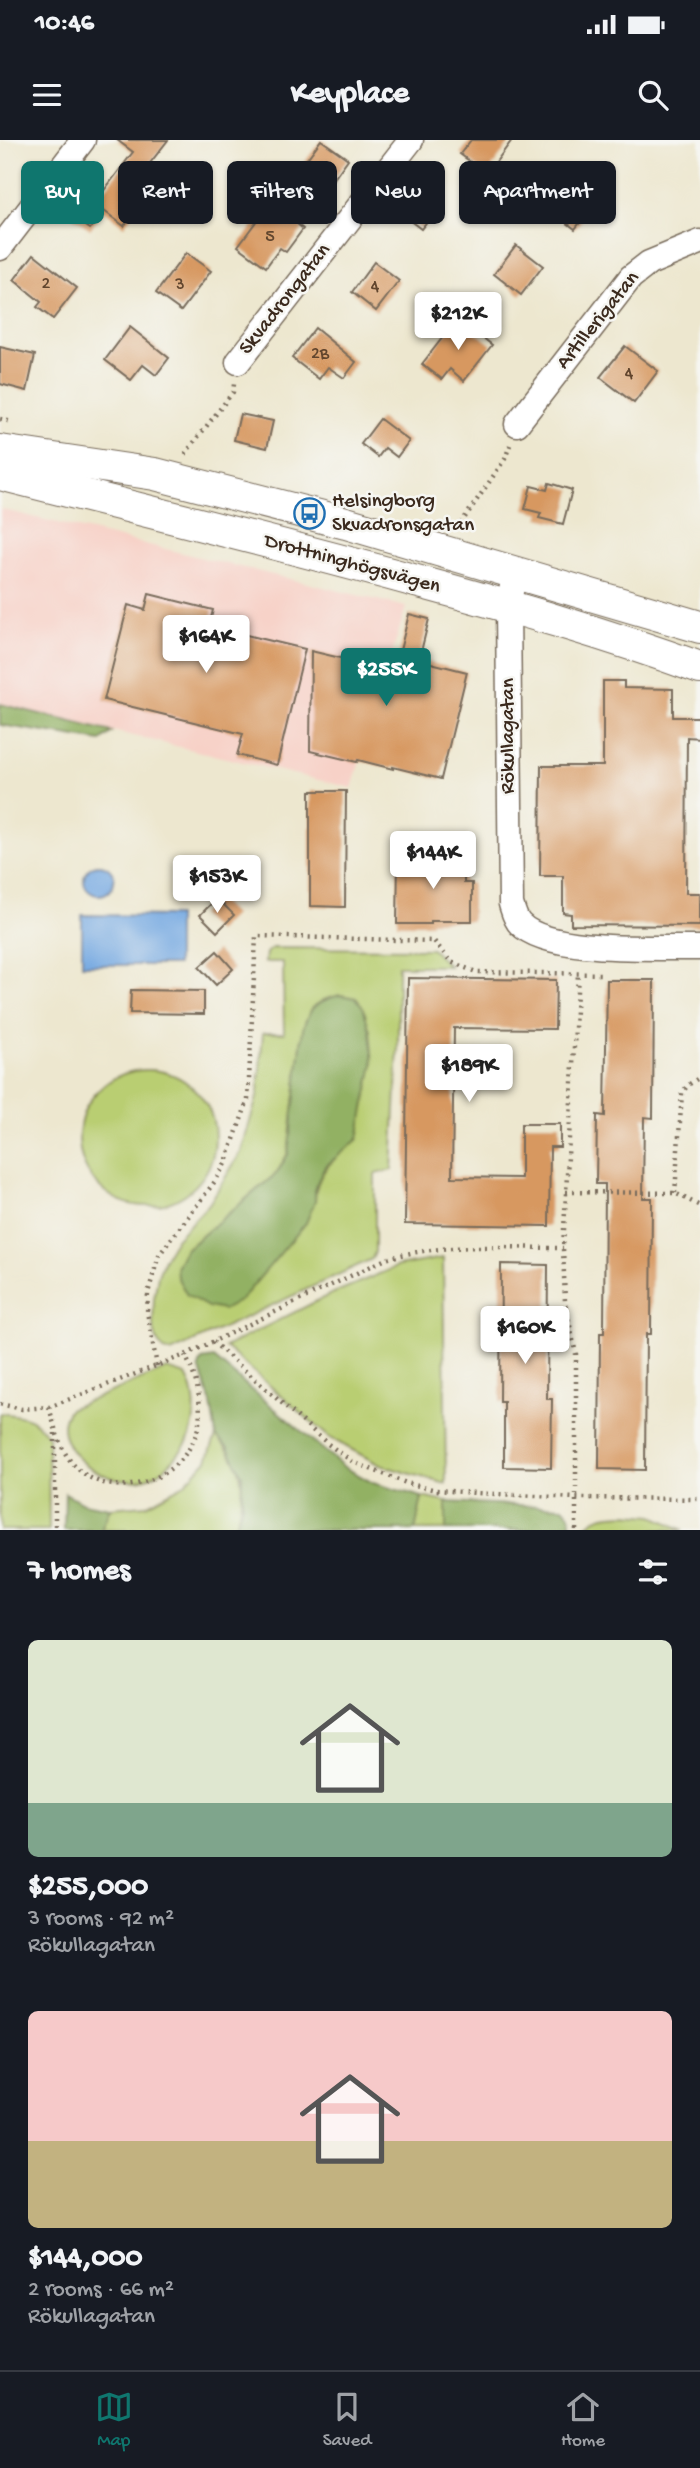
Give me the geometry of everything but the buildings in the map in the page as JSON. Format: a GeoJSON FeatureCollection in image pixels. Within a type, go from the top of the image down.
{"type":"FeatureCollection","features":[{"type":"Feature","properties":{"kind":"street"},"geometry":{"type":"LineString","coordinates":[[0,248],[83,140]]}},
{"type":"Feature","properties":{"kind":"street","name":"Skvadrongatan"},"geometry":{"type":"LineString","coordinates":[[238,362],[411,140]]}},
{"type":"Feature","properties":{"kind":"street","name":"Artillerigatan"},"geometry":{"type":"LineString","coordinates":[[517,424],[631,277],[649,263],[700,242]]}},
{"type":"Feature","properties":{"kind":"street","name":"Drottninghögsvägen"},"geometry":{"type":"LineString","coordinates":[[0,451],[155,474],[346,523],[700,627]]}},
{"type":"Feature","properties":{"kind":"street","name":"Drottninghögsvägen"},"geometry":{"type":"LineString","coordinates":[[0,474],[334,559],[509,607],[649,649],[700,668]]}},
{"type":"Feature","properties":{"kind":"street","name":"Rökullagatan"},"geometry":{"type":"LineString","coordinates":[[515,571],[509,607],[510,904],[518,923],[537,936],[580,946],[700,948]]}},
{"type":"Feature","properties":{"kind":"path"},"geometry":{"type":"LineString","coordinates":[[178,463],[233,392],[238,362]]}},
{"type":"Feature","properties":{"kind":"path"},"geometry":{"type":"LineString","coordinates":[[453,534],[505,459],[517,424]]}},
{"type":"Feature","properties":{"kind":"path"},"geometry":{"type":"LineString","coordinates":[[157,1366],[147,1312],[153,1273],[159,1255],[216,1180],[226,1162],[248,1100],[256,936],[434,941],[451,962],[476,972],[605,974]]}},
{"type":"Feature","properties":{"kind":"path"},"geometry":{"type":"LineString","coordinates":[[576,1530],[576,1354],[565,1302],[563,1248],[580,946]]}},
{"type":"Feature","properties":{"kind":"path"},"geometry":{"type":"LineString","coordinates":[[675,1193],[682,1093],[700,1077]]}},
{"type":"Feature","properties":{"kind":"path"},"geometry":{"type":"LineString","coordinates":[[566,1192],[675,1193],[700,1206]]}},
{"type":"Feature","properties":{"kind":"path"},"geometry":{"type":"LineString","coordinates":[[0,1404],[22,1409],[49,1406],[185,1355],[386,1259],[414,1251],[443,1247],[563,1248]]}},
{"type":"Feature","properties":{"kind":"path"},"geometry":{"type":"LineString","coordinates":[[213,1342],[328,1444],[353,1462],[406,1483],[436,1490],[576,1498],[700,1499]]}},
{"type":"Feature","properties":{"kind":"path"},"geometry":{"type":"LineString","coordinates":[[49,1406],[61,1448],[75,1467],[97,1481],[112,1486],[127,1486],[161,1476],[174,1467],[191,1445],[198,1424],[200,1403],[197,1383],[185,1355]]}},
{"type":"Feature","properties":{"kind":"path"},"geometry":{"type":"LineString","coordinates":[[55,1427],[55,1530]]}},
{"type":"Feature","properties":{"kind":"shaded area"},"geometry":{"type":"Polygon","coordinates":[[[0,509],[406,607],[352,788],[0,704],[0,509]]]}},
{"type":"Feature","properties":{"kind":"green space"},"geometry":{"type":"Polygon","coordinates":[[[0,704],[112,732],[101,741],[0,725],[0,704]]]}},
{"type":"Feature","properties":{"kind":"green space"},"geometry":{"type":"Polygon","coordinates":[[[272,948],[432,949],[449,966],[398,966],[398,1047],[392,1170],[375,1174],[375,1252],[372,1259],[171,1352],[164,1350],[157,1341],[153,1326],[154,1298],[164,1259],[176,1239],[209,1204],[241,1152],[258,1094],[263,1033],[284,1033],[283,962],[265,962],[266,953],[272,948]],[[340,995],[322,1000],[303,1029],[288,1153],[277,1173],[185,1250],[315,1201],[323,1173],[335,1158],[358,1139],[356,998],[340,995]]]}},
{"type":"Feature","properties":{"kind":"green space"},"geometry":{"type":"Polygon","coordinates":[[[340,995],[356,998],[363,1007],[370,1031],[373,1064],[358,1139],[325,1167],[315,1187],[315,1201],[306,1223],[241,1300],[223,1310],[208,1307],[187,1295],[177,1277],[176,1267],[185,1250],[277,1173],[288,1154],[303,1029],[315,1006],[340,995]]]}},
{"type":"Feature","properties":{"kind":"green space"},"geometry":{"type":"Polygon","coordinates":[[[147,1070],[173,1075],[195,1090],[210,1112],[215,1138],[210,1164],[195,1186],[173,1201],[147,1206],[121,1201],[99,1186],[84,1164],[79,1138],[84,1112],[99,1090],[121,1075],[147,1070]]]}},
{"type":"Feature","properties":{"kind":"green space"},"geometry":{"type":"Polygon","coordinates":[[[443,1258],[446,1484],[380,1465],[330,1438],[225,1347],[329,1295],[398,1266],[443,1258]]]}},
{"type":"Feature","properties":{"kind":"green space"},"geometry":{"type":"Polygon","coordinates":[[[214,1358],[344,1467],[373,1483],[422,1497],[415,1530],[235,1530],[242,1504],[242,1475],[228,1447],[216,1436],[211,1403],[199,1367],[202,1360],[214,1358]]]}},
{"type":"Feature","properties":{"kind":"green space"},"geometry":{"type":"Polygon","coordinates":[[[167,1369],[186,1375],[195,1406],[189,1438],[173,1460],[154,1475],[132,1480],[111,1477],[91,1468],[76,1455],[66,1439],[63,1423],[71,1408],[167,1369]]]}},
{"type":"Feature","properties":{"kind":"green space"},"geometry":{"type":"Polygon","coordinates":[[[0,1413],[22,1416],[33,1421],[48,1437],[49,1530],[0,1530],[0,1413]]]}},
{"type":"Feature","properties":{"kind":"green space"},"geometry":{"type":"Polygon","coordinates":[[[216,1436],[233,1458],[241,1479],[241,1503],[235,1530],[101,1530],[110,1508],[146,1505],[183,1485],[207,1460],[216,1436]]]}},
{"type":"Feature","properties":{"kind":"green space"},"geometry":{"type":"Polygon","coordinates":[[[65,1493],[83,1503],[110,1508],[101,1530],[64,1530],[65,1493]]]}},
{"type":"Feature","properties":{"kind":"green space"},"geometry":{"type":"Polygon","coordinates":[[[422,1497],[446,1502],[446,1530],[415,1530],[422,1497]]]}},
{"type":"Feature","properties":{"kind":"green space"},"geometry":{"type":"Polygon","coordinates":[[[446,1502],[563,1507],[570,1515],[570,1530],[446,1530],[446,1502]]]}},
{"type":"Feature","properties":{"kind":"green space"},"geometry":{"type":"Polygon","coordinates":[[[626,1514],[653,1516],[683,1530],[583,1530],[597,1518],[626,1514]]]}},
{"type":"Feature","properties":{"kind":"water"},"geometry":{"type":"Polygon","coordinates":[[[99,865],[110,869],[114,880],[110,891],[99,895],[88,891],[84,880],[88,869],[99,865]]]}},
{"type":"Feature","properties":{"kind":"water"},"geometry":{"type":"Polygon","coordinates":[[[82,915],[177,916],[177,965],[82,965],[82,915]]]}},
{"type":"Feature","properties":{"kind":"place","name":"Helsingborg Skvadronsgatan"},"geometry":{"type":"Point","coordinates":[309,514]}}]}
